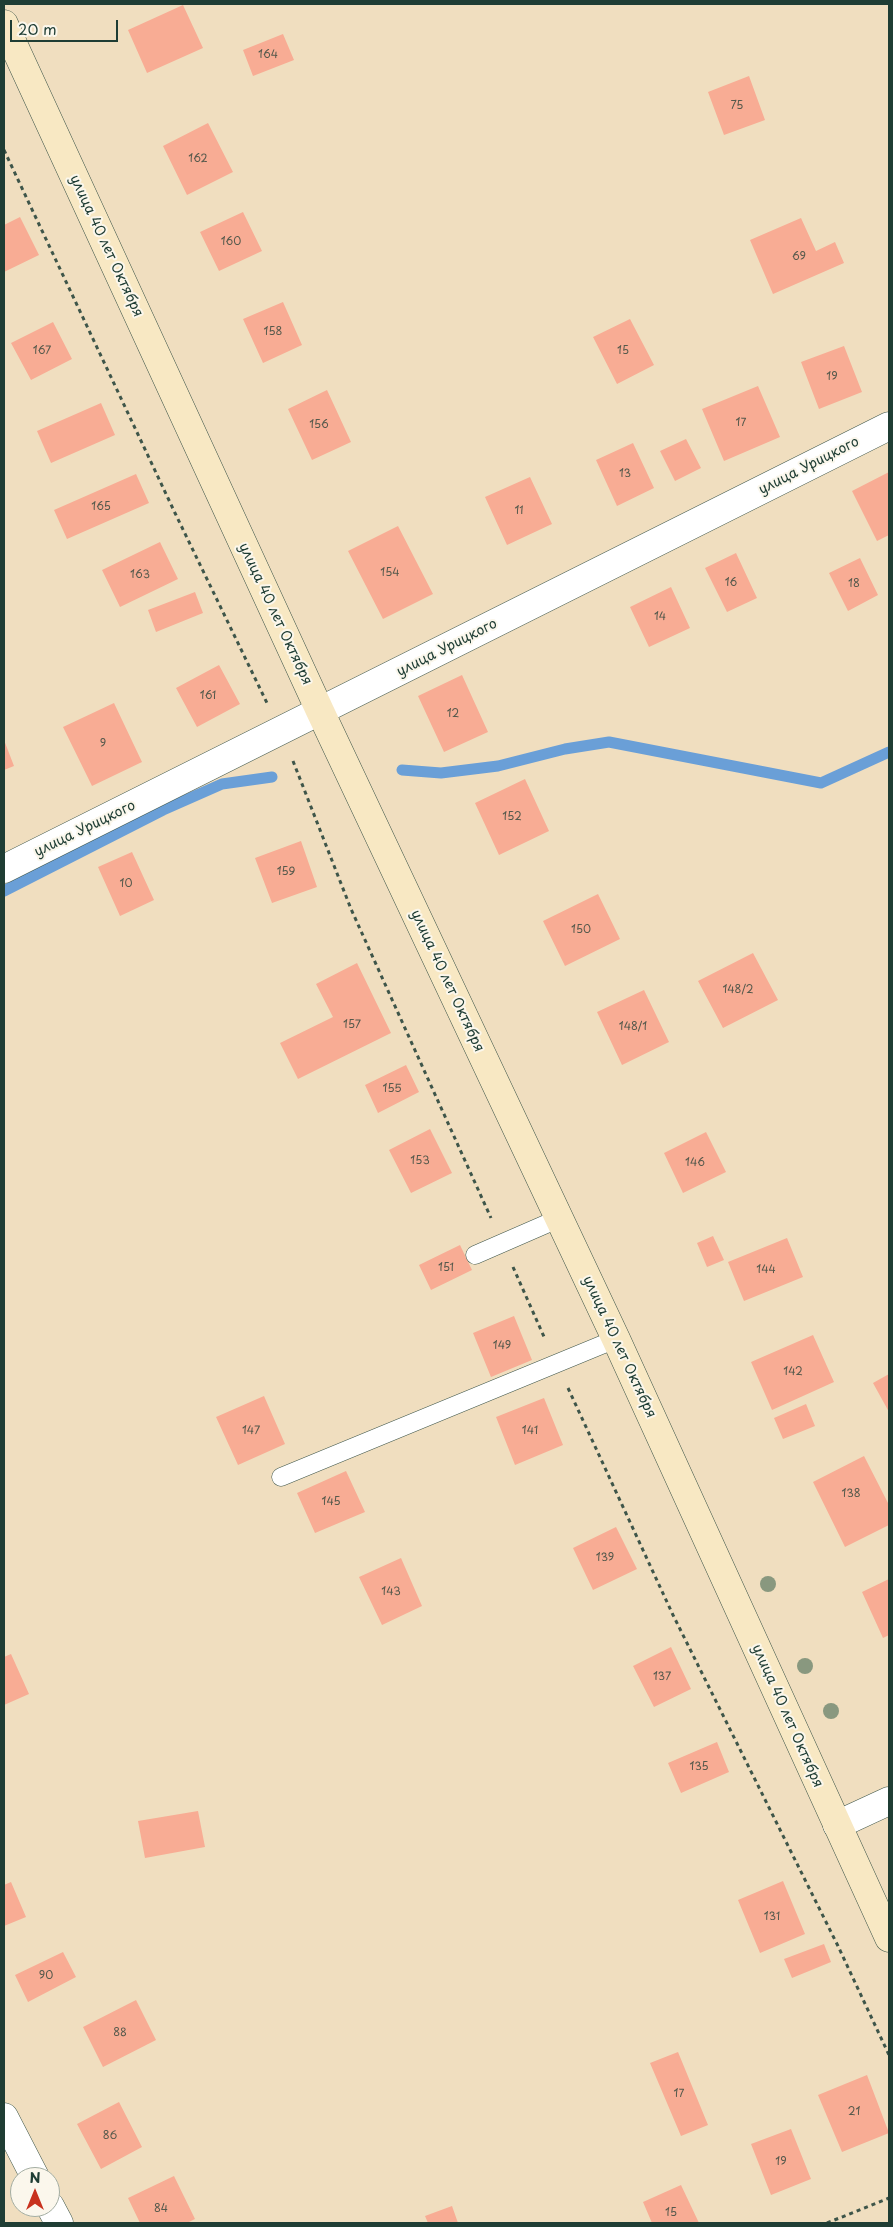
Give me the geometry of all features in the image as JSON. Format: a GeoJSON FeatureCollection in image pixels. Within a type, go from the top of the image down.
{"type":"FeatureCollection","features":[{"type":"Feature","properties":{"kind":"street","name":"улица 40 лет Октября"},"geometry":{"type":"LineString","coordinates":[[4,24],[320,711],[616,1338],[889,1938]]}},
{"type":"Feature","properties":{"kind":"street","name":"улица Урицкого"},"geometry":{"type":"LineString","coordinates":[[4,869],[889,426]]}},
{"type":"Feature","properties":{"kind":"street"},"geometry":{"type":"LineString","coordinates":[[837,1826],[889,1801]]}},
{"type":"Feature","properties":{"kind":"street"},"geometry":{"type":"LineString","coordinates":[[4,2117],[30,2167]]}},
{"type":"Feature","properties":{"kind":"lane"},"geometry":{"type":"LineString","coordinates":[[475,1255],[560,1218]]}},
{"type":"Feature","properties":{"kind":"lane"},"geometry":{"type":"LineString","coordinates":[[281,1476],[557,1364],[616,1338]]}},
{"type":"Feature","properties":{"kind":"path"},"geometry":{"type":"LineString","coordinates":[[4,150],[170,504],[281,732],[351,909],[672,1614],[889,2055]]}},
{"type":"Feature","properties":{"kind":"path"},"geometry":{"type":"LineString","coordinates":[[827,2223],[889,2198]]}},
{"type":"Feature","properties":{"kind":"building"},"geometry":{"type":"Polygon","coordinates":[[[183,5],[203,48],[147,73],[128,30],[183,5]]]}},
{"type":"Feature","properties":{"kind":"building"},"geometry":{"type":"Polygon","coordinates":[[[283,34],[294,60],[253,76],[243,50],[283,34]]]}},
{"type":"Feature","properties":{"kind":"building"},"geometry":{"type":"Polygon","coordinates":[[[749,76],[765,120],[724,135],[708,92],[749,76]]]}},
{"type":"Feature","properties":{"kind":"building"},"geometry":{"type":"Polygon","coordinates":[[[208,123],[233,172],[187,195],[163,146],[208,123]]]}},
{"type":"Feature","properties":{"kind":"building"},"geometry":{"type":"Polygon","coordinates":[[[243,212],[262,251],[219,271],[200,232],[243,212]]]}},
{"type":"Feature","properties":{"kind":"building"},"geometry":{"type":"Polygon","coordinates":[[[20,217],[39,255],[4,272],[4,225],[20,217]]]}},
{"type":"Feature","properties":{"kind":"building"},"geometry":{"type":"Polygon","coordinates":[[[801,218],[816,251],[835,242],[844,263],[773,294],[750,240],[801,218]]]}},
{"type":"Feature","properties":{"kind":"building"},"geometry":{"type":"Polygon","coordinates":[[[283,302],[302,345],[263,363],[243,319],[283,302]]]}},
{"type":"Feature","properties":{"kind":"building"},"geometry":{"type":"Polygon","coordinates":[[[630,319],[654,365],[617,384],[593,337],[630,319]]]}},
{"type":"Feature","properties":{"kind":"building"},"geometry":{"type":"Polygon","coordinates":[[[53,322],[72,359],[31,380],[11,343],[53,322]]]}},
{"type":"Feature","properties":{"kind":"building"},"geometry":{"type":"Polygon","coordinates":[[[844,346],[862,392],[819,409],[801,362],[844,346]]]}},
{"type":"Feature","properties":{"kind":"building"},"geometry":{"type":"Polygon","coordinates":[[[758,386],[780,437],[724,461],[702,409],[758,386]]]}},
{"type":"Feature","properties":{"kind":"building"},"geometry":{"type":"Polygon","coordinates":[[[327,390],[351,442],[312,460],[288,409],[327,390]]]}},
{"type":"Feature","properties":{"kind":"building"},"geometry":{"type":"Polygon","coordinates":[[[101,403],[115,435],[51,463],[37,431],[101,403]]]}},
{"type":"Feature","properties":{"kind":"building"},"geometry":{"type":"Polygon","coordinates":[[[686,439],[701,468],[675,481],[660,451],[686,439]]]}},
{"type":"Feature","properties":{"kind":"building"},"geometry":{"type":"Polygon","coordinates":[[[633,443],[654,488],[617,506],[596,460],[633,443]]]}},
{"type":"Feature","properties":{"kind":"building"},"geometry":{"type":"Polygon","coordinates":[[[889,472],[889,535],[877,541],[852,491],[889,472]]]}},
{"type":"Feature","properties":{"kind":"building"},"geometry":{"type":"Polygon","coordinates":[[[136,474],[149,503],[67,539],[54,510],[136,474]]]}},
{"type":"Feature","properties":{"kind":"building"},"geometry":{"type":"Polygon","coordinates":[[[530,477],[552,524],[507,545],[485,497],[530,477]]]}},
{"type":"Feature","properties":{"kind":"building"},"geometry":{"type":"Polygon","coordinates":[[[398,526],[433,594],[383,619],[348,551],[398,526]]]}},
{"type":"Feature","properties":{"kind":"building"},"geometry":{"type":"Polygon","coordinates":[[[160,542],[178,579],[120,607],[102,570],[160,542]]]}},
{"type":"Feature","properties":{"kind":"building"},"geometry":{"type":"Polygon","coordinates":[[[736,553],[757,598],[727,612],[705,568],[736,553]]]}},
{"type":"Feature","properties":{"kind":"building"},"geometry":{"type":"Polygon","coordinates":[[[860,558],[878,595],[848,611],[829,573],[860,558]]]}},
{"type":"Feature","properties":{"kind":"building"},"geometry":{"type":"Polygon","coordinates":[[[671,587],[690,628],[649,647],[630,607],[671,587]]]}},
{"type":"Feature","properties":{"kind":"building"},"geometry":{"type":"Polygon","coordinates":[[[195,592],[203,613],[156,632],[148,610],[195,592]]]}},
{"type":"Feature","properties":{"kind":"building"},"geometry":{"type":"Polygon","coordinates":[[[219,665],[240,704],[197,727],[176,688],[219,665]]]}},
{"type":"Feature","properties":{"kind":"building"},"geometry":{"type":"Polygon","coordinates":[[[462,675],[488,732],[444,752],[418,696],[462,675]]]}},
{"type":"Feature","properties":{"kind":"building"},"geometry":{"type":"Polygon","coordinates":[[[114,703],[142,762],[92,786],[63,727],[114,703]]]}},
{"type":"Feature","properties":{"kind":"building"},"geometry":{"type":"Polygon","coordinates":[[[4,740],[14,766],[4,770],[4,740]]]}},
{"type":"Feature","properties":{"kind":"building"},"geometry":{"type":"Polygon","coordinates":[[[525,779],[549,831],[499,855],[475,803],[525,779]]]}},
{"type":"Feature","properties":{"kind":"building"},"geometry":{"type":"Polygon","coordinates":[[[301,841],[317,887],[272,903],[255,858],[301,841]]]}},
{"type":"Feature","properties":{"kind":"building"},"geometry":{"type":"Polygon","coordinates":[[[132,852],[154,900],[120,916],[98,867],[132,852]]]}},
{"type":"Feature","properties":{"kind":"building"},"geometry":{"type":"Polygon","coordinates":[[[598,894],[620,939],[565,966],[543,921],[598,894]]]}},
{"type":"Feature","properties":{"kind":"building"},"geometry":{"type":"Polygon","coordinates":[[[753,953],[778,1000],[723,1028],[698,981],[753,953]]]}},
{"type":"Feature","properties":{"kind":"building"},"geometry":{"type":"Polygon","coordinates":[[[357,963],[391,1033],[298,1079],[280,1043],[333,1017],[316,984],[357,963]]]}},
{"type":"Feature","properties":{"kind":"building"},"geometry":{"type":"Polygon","coordinates":[[[644,990],[669,1042],[622,1065],[597,1012],[644,990]]]}},
{"type":"Feature","properties":{"kind":"building"},"geometry":{"type":"Polygon","coordinates":[[[406,1065],[419,1092],[378,1113],[365,1085],[406,1065]]]}},
{"type":"Feature","properties":{"kind":"building"},"geometry":{"type":"Polygon","coordinates":[[[430,1129],[452,1173],[411,1193],[389,1150],[430,1129]]]}},
{"type":"Feature","properties":{"kind":"building"},"geometry":{"type":"Polygon","coordinates":[[[706,1132],[726,1172],[683,1193],[664,1153],[706,1132]]]}},
{"type":"Feature","properties":{"kind":"building"},"geometry":{"type":"Polygon","coordinates":[[[713,1236],[724,1260],[707,1267],[697,1243],[713,1236]]]}},
{"type":"Feature","properties":{"kind":"building"},"geometry":{"type":"Polygon","coordinates":[[[787,1238],[803,1277],[744,1301],[728,1262],[787,1238]]]}},
{"type":"Feature","properties":{"kind":"building"},"geometry":{"type":"Polygon","coordinates":[[[460,1245],[472,1270],[431,1290],[419,1265],[460,1245]]]}},
{"type":"Feature","properties":{"kind":"building"},"geometry":{"type":"Polygon","coordinates":[[[514,1316],[532,1360],[491,1377],[473,1333],[514,1316]]]}},
{"type":"Feature","properties":{"kind":"building"},"geometry":{"type":"Polygon","coordinates":[[[813,1335],[834,1382],[772,1410],[751,1362],[813,1335]]]}},
{"type":"Feature","properties":{"kind":"building"},"geometry":{"type":"Polygon","coordinates":[[[889,1374],[889,1412],[873,1383],[889,1374]]]}},
{"type":"Feature","properties":{"kind":"building"},"geometry":{"type":"Polygon","coordinates":[[[264,1396],[285,1444],[238,1465],[216,1417],[264,1396]]]}},
{"type":"Feature","properties":{"kind":"building"},"geometry":{"type":"Polygon","coordinates":[[[544,1398],[563,1445],[515,1465],[496,1417],[544,1398]]]}},
{"type":"Feature","properties":{"kind":"building"},"geometry":{"type":"Polygon","coordinates":[[[806,1404],[815,1426],[783,1439],[774,1418],[806,1404]]]}},
{"type":"Feature","properties":{"kind":"building"},"geometry":{"type":"Polygon","coordinates":[[[864,1456],[889,1505],[889,1525],[845,1547],[813,1482],[864,1456]]]}},
{"type":"Feature","properties":{"kind":"building"},"geometry":{"type":"Polygon","coordinates":[[[346,1471],[365,1512],[315,1533],[297,1493],[346,1471]]]}},
{"type":"Feature","properties":{"kind":"building"},"geometry":{"type":"Polygon","coordinates":[[[616,1527],[637,1569],[593,1590],[573,1548],[616,1527]]]}},
{"type":"Feature","properties":{"kind":"building"},"geometry":{"type":"Polygon","coordinates":[[[401,1558],[422,1606],[382,1625],[359,1577],[401,1558]]]}},
{"type":"Feature","properties":{"kind":"building"},"geometry":{"type":"Polygon","coordinates":[[[889,1579],[889,1635],[883,1638],[862,1592],[889,1579]]]}},
{"type":"Feature","properties":{"kind":"building"},"geometry":{"type":"Polygon","coordinates":[[[671,1647],[691,1689],[654,1707],[633,1666],[671,1647]]]}},
{"type":"Feature","properties":{"kind":"building"},"geometry":{"type":"Polygon","coordinates":[[[11,1654],[29,1694],[4,1705],[4,1657],[11,1654]]]}},
{"type":"Feature","properties":{"kind":"building"},"geometry":{"type":"Polygon","coordinates":[[[717,1742],[729,1772],[681,1793],[668,1763],[717,1742]]]}},
{"type":"Feature","properties":{"kind":"building"},"geometry":{"type":"Polygon","coordinates":[[[198,1811],[205,1847],[145,1858],[138,1821],[198,1811]]]}},
{"type":"Feature","properties":{"kind":"building"},"geometry":{"type":"Polygon","coordinates":[[[783,1881],[805,1934],[760,1953],[738,1900],[783,1881]]]}},
{"type":"Feature","properties":{"kind":"building"},"geometry":{"type":"Polygon","coordinates":[[[11,1882],[26,1917],[4,1926],[4,1885],[11,1882]]]}},
{"type":"Feature","properties":{"kind":"building"},"geometry":{"type":"Polygon","coordinates":[[[824,1944],[831,1962],[792,1978],[784,1959],[824,1944]]]}},
{"type":"Feature","properties":{"kind":"building"},"geometry":{"type":"Polygon","coordinates":[[[63,1952],[76,1977],[28,2002],[15,1975],[63,1952]]]}},
{"type":"Feature","properties":{"kind":"building"},"geometry":{"type":"Polygon","coordinates":[[[136,2000],[156,2040],[103,2067],[83,2027],[136,2000]]]}},
{"type":"Feature","properties":{"kind":"building"},"geometry":{"type":"Polygon","coordinates":[[[678,2052],[708,2125],[681,2136],[650,2063],[678,2052]]]}},
{"type":"Feature","properties":{"kind":"building"},"geometry":{"type":"Polygon","coordinates":[[[867,2075],[889,2133],[842,2152],[818,2095],[867,2075]]]}},
{"type":"Feature","properties":{"kind":"building"},"geometry":{"type":"Polygon","coordinates":[[[119,2102],[142,2147],[101,2169],[77,2124],[119,2102]]]}},
{"type":"Feature","properties":{"kind":"building"},"geometry":{"type":"Polygon","coordinates":[[[791,2129],[811,2179],[771,2195],[751,2144],[791,2129]]]}},
{"type":"Feature","properties":{"kind":"building"},"geometry":{"type":"Polygon","coordinates":[[[174,2176],[195,2219],[187,2223],[140,2223],[128,2198],[174,2176]]]}},
{"type":"Feature","properties":{"kind":"building"},"geometry":{"type":"Polygon","coordinates":[[[681,2185],[699,2223],[652,2223],[643,2202],[681,2185]]]}},
{"type":"Feature","properties":{"kind":"building"},"geometry":{"type":"Polygon","coordinates":[[[452,2206],[458,2223],[428,2223],[425,2216],[452,2206]]]}},
{"type":"Feature","properties":{"kind":"waterway"},"geometry":{"type":"LineString","coordinates":[[402,770],[441,773],[498,766],[565,749],[609,742],[821,783],[889,752]]}},
{"type":"Feature","properties":{"kind":"waterway"},"geometry":{"type":"LineString","coordinates":[[4,891],[163,810],[222,784],[272,777]]}}]}
